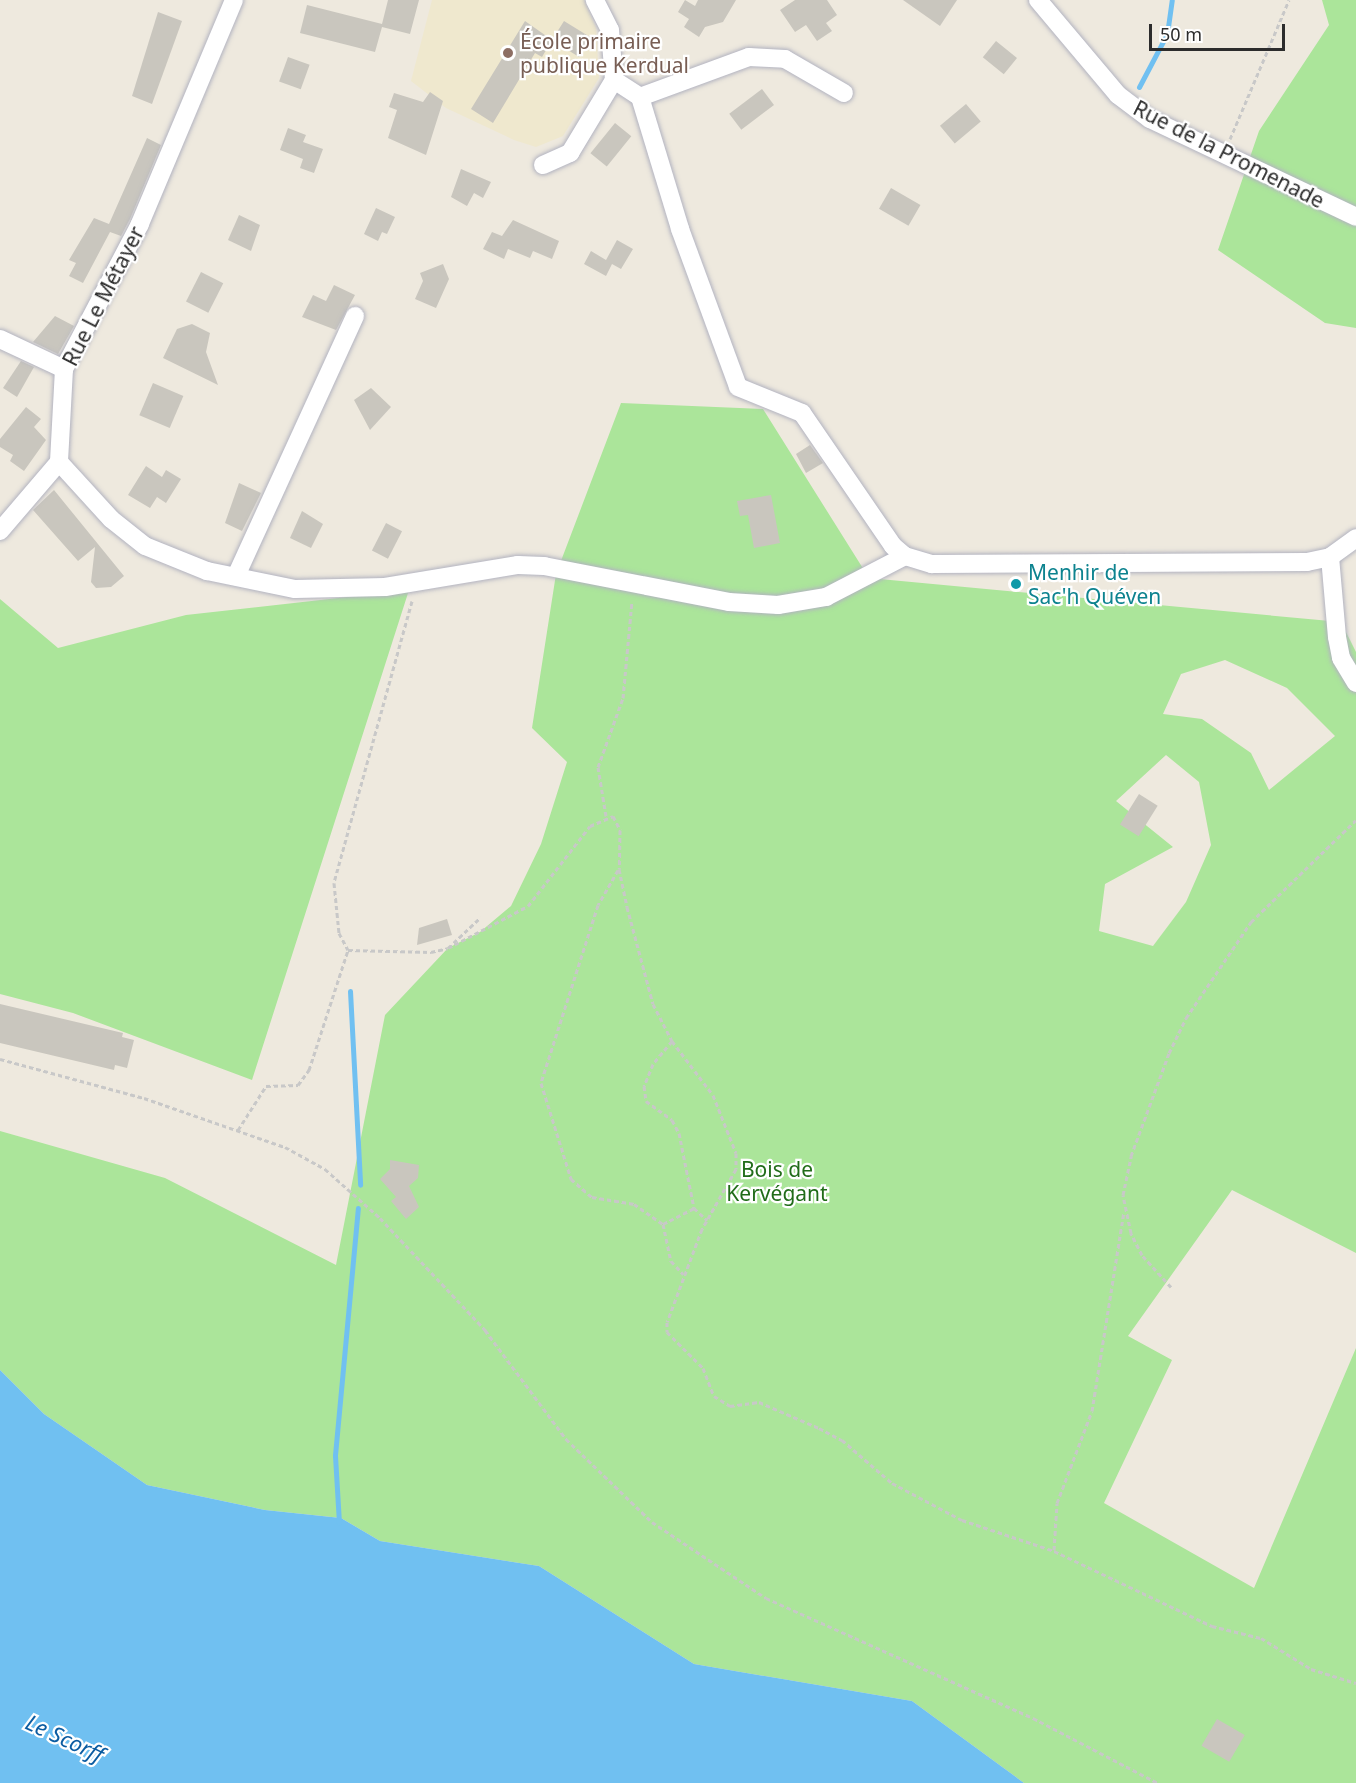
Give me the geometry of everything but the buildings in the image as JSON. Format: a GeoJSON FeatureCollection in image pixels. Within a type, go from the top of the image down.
{"type":"FeatureCollection","features":[{"type":"Feature","properties":{"kind":"street","name":"Rue Le Métayer"},"geometry":{"type":"LineString","coordinates":[[59,462],[64,369],[140,224],[234,0]]}},
{"type":"Feature","properties":{"kind":"street"},"geometry":{"type":"LineString","coordinates":[[543,165],[570,153],[614,80],[610,30],[596,0]]}},
{"type":"Feature","properties":{"kind":"street","name":"Rue de la Promenade"},"geometry":{"type":"LineString","coordinates":[[1038,0],[1118,96],[1150,119],[1225,151],[1281,184],[1356,217]]}},
{"type":"Feature","properties":{"kind":"street"},"geometry":{"type":"LineString","coordinates":[[640,97],[749,57],[785,59],[844,93]]}},
{"type":"Feature","properties":{"kind":"street"},"geometry":{"type":"LineString","coordinates":[[614,80],[640,97],[680,229],[738,387],[802,413],[893,546],[905,556],[932,564],[1307,562],[1330,557],[1356,538]]}},
{"type":"Feature","properties":{"kind":"street"},"geometry":{"type":"LineString","coordinates":[[236,576],[355,316]]}},
{"type":"Feature","properties":{"kind":"street"},"geometry":{"type":"LineString","coordinates":[[0,339],[64,369]]}},
{"type":"Feature","properties":{"kind":"street"},"geometry":{"type":"LineString","coordinates":[[0,531],[59,462],[111,519],[146,546],[207,571],[295,589],[337,591],[518,565],[729,602],[778,605],[826,597],[905,556]]}},
{"type":"Feature","properties":{"kind":"street"},"geometry":{"type":"LineString","coordinates":[[1330,557],[1341,658],[1356,683]]}},
{"type":"Feature","properties":{"kind":"path"},"geometry":{"type":"LineString","coordinates":[[1225,151],[1289,0]]}},
{"type":"Feature","properties":{"kind":"path"},"geometry":{"type":"LineString","coordinates":[[238,1130],[266,1086],[298,1085],[309,1070],[348,950],[339,933],[334,883],[418,581]]}},
{"type":"Feature","properties":{"kind":"path"},"geometry":{"type":"LineString","coordinates":[[606,816],[598,767],[623,698],[634,585]]}},
{"type":"Feature","properties":{"kind":"path"},"geometry":{"type":"LineString","coordinates":[[606,816],[618,823],[619,869],[649,991],[672,1041],[713,1095],[736,1153],[736,1169],[706,1220],[683,1274],[667,1332],[702,1368],[714,1396],[730,1406],[759,1402],[819,1428],[842,1440],[892,1483],[962,1520],[1054,1551],[1212,1626],[1261,1638],[1311,1669],[1356,1683]]}},
{"type":"Feature","properties":{"kind":"path"},"geometry":{"type":"LineString","coordinates":[[348,950],[448,948],[528,906],[590,826],[606,816]]}},
{"type":"Feature","properties":{"kind":"path"},"geometry":{"type":"LineString","coordinates":[[1054,1551],[1057,1503],[1092,1411],[1131,1156],[1186,1018],[1251,922],[1356,819]]}},
{"type":"Feature","properties":{"kind":"path"},"geometry":{"type":"LineString","coordinates":[[619,869],[598,905],[541,1083],[564,1160],[579,1189],[592,1197],[634,1204],[663,1224],[671,1261],[683,1274]]}},
{"type":"Feature","properties":{"kind":"path"},"geometry":{"type":"LineString","coordinates":[[448,948],[481,917]]}},
{"type":"Feature","properties":{"kind":"path"},"geometry":{"type":"LineString","coordinates":[[672,1041],[652,1064],[644,1086],[646,1101],[672,1120],[679,1133],[694,1208],[706,1220]]}},
{"type":"Feature","properties":{"kind":"path"},"geometry":{"type":"LineString","coordinates":[[0,1059],[144,1098],[238,1130],[315,1164],[360,1198],[485,1330],[566,1439],[652,1522],[766,1598],[1033,1718],[1158,1783]]}},
{"type":"Feature","properties":{"kind":"path"},"geometry":{"type":"LineString","coordinates":[[663,1224],[694,1208]]}},
{"type":"Feature","properties":{"kind":"path"},"geometry":{"type":"LineString","coordinates":[[1124,1210],[1142,1255],[1171,1287]]}},
{"type":"Feature","properties":{"kind":"shaded area","name":"École primaire publique Kerdual"},"geometry":{"type":"Polygon","coordinates":[[[432,0],[584,0],[596,28],[599,78],[563,136],[536,147],[514,140],[446,108],[411,81],[432,0]]]}},
{"type":"Feature","properties":{"kind":"green space"},"geometry":{"type":"Polygon","coordinates":[[[1322,0],[1356,0],[1356,328],[1325,323],[1218,250],[1259,131],[1329,25],[1322,0]]]}},
{"type":"Feature","properties":{"kind":"green space","name":"Bois de Kervégant"},"geometry":{"type":"Polygon","coordinates":[[[621,403],[763,409],[869,578],[1341,622],[1356,652],[1356,1253],[1232,1190],[1128,1336],[1172,1360],[1104,1503],[1254,1588],[1356,1348],[1356,1783],[1024,1783],[912,1701],[694,1664],[539,1566],[380,1541],[341,1518],[265,1510],[147,1485],[44,1414],[0,1370],[0,1131],[165,1178],[336,1265],[385,1015],[448,948],[480,932],[511,906],[541,844],[567,762],[532,728],[556,574],[621,403]],[[1225,660],[1181,674],[1163,714],[1202,719],[1251,753],[1269,790],[1335,736],[1287,688],[1225,660]],[[1166,755],[1116,801],[1173,847],[1105,884],[1099,931],[1153,946],[1186,902],[1211,845],[1199,782],[1166,755]]]}},
{"type":"Feature","properties":{"kind":"green space"},"geometry":{"type":"Polygon","coordinates":[[[409,590],[252,1080],[73,1013],[0,994],[0,599],[58,648],[186,615],[409,590]]]}},
{"type":"Feature","properties":{"kind":"water","name":"Le Scorff"},"geometry":{"type":"Polygon","coordinates":[[[0,1370],[44,1414],[147,1485],[265,1510],[341,1518],[380,1541],[539,1566],[694,1664],[912,1701],[1024,1783],[0,1783],[0,1370]]]}},
{"type":"Feature","properties":{"kind":"waterway"},"geometry":{"type":"LineString","coordinates":[[1139,87],[1167,34],[1172,0]]}},
{"type":"Feature","properties":{"kind":"waterway"},"geometry":{"type":"LineString","coordinates":[[350,991],[360,1185]]}},
{"type":"Feature","properties":{"kind":"waterway"},"geometry":{"type":"LineString","coordinates":[[339,1523],[335,1455],[358,1208]]}},
{"type":"Feature","properties":{"kind":"place","name":"École primaire publique Kerdual"},"geometry":{"type":"Point","coordinates":[508,53]}},
{"type":"Feature","properties":{"kind":"place","name":"Menhir de Sac'h Quéven"},"geometry":{"type":"Point","coordinates":[1016,584]}}]}
